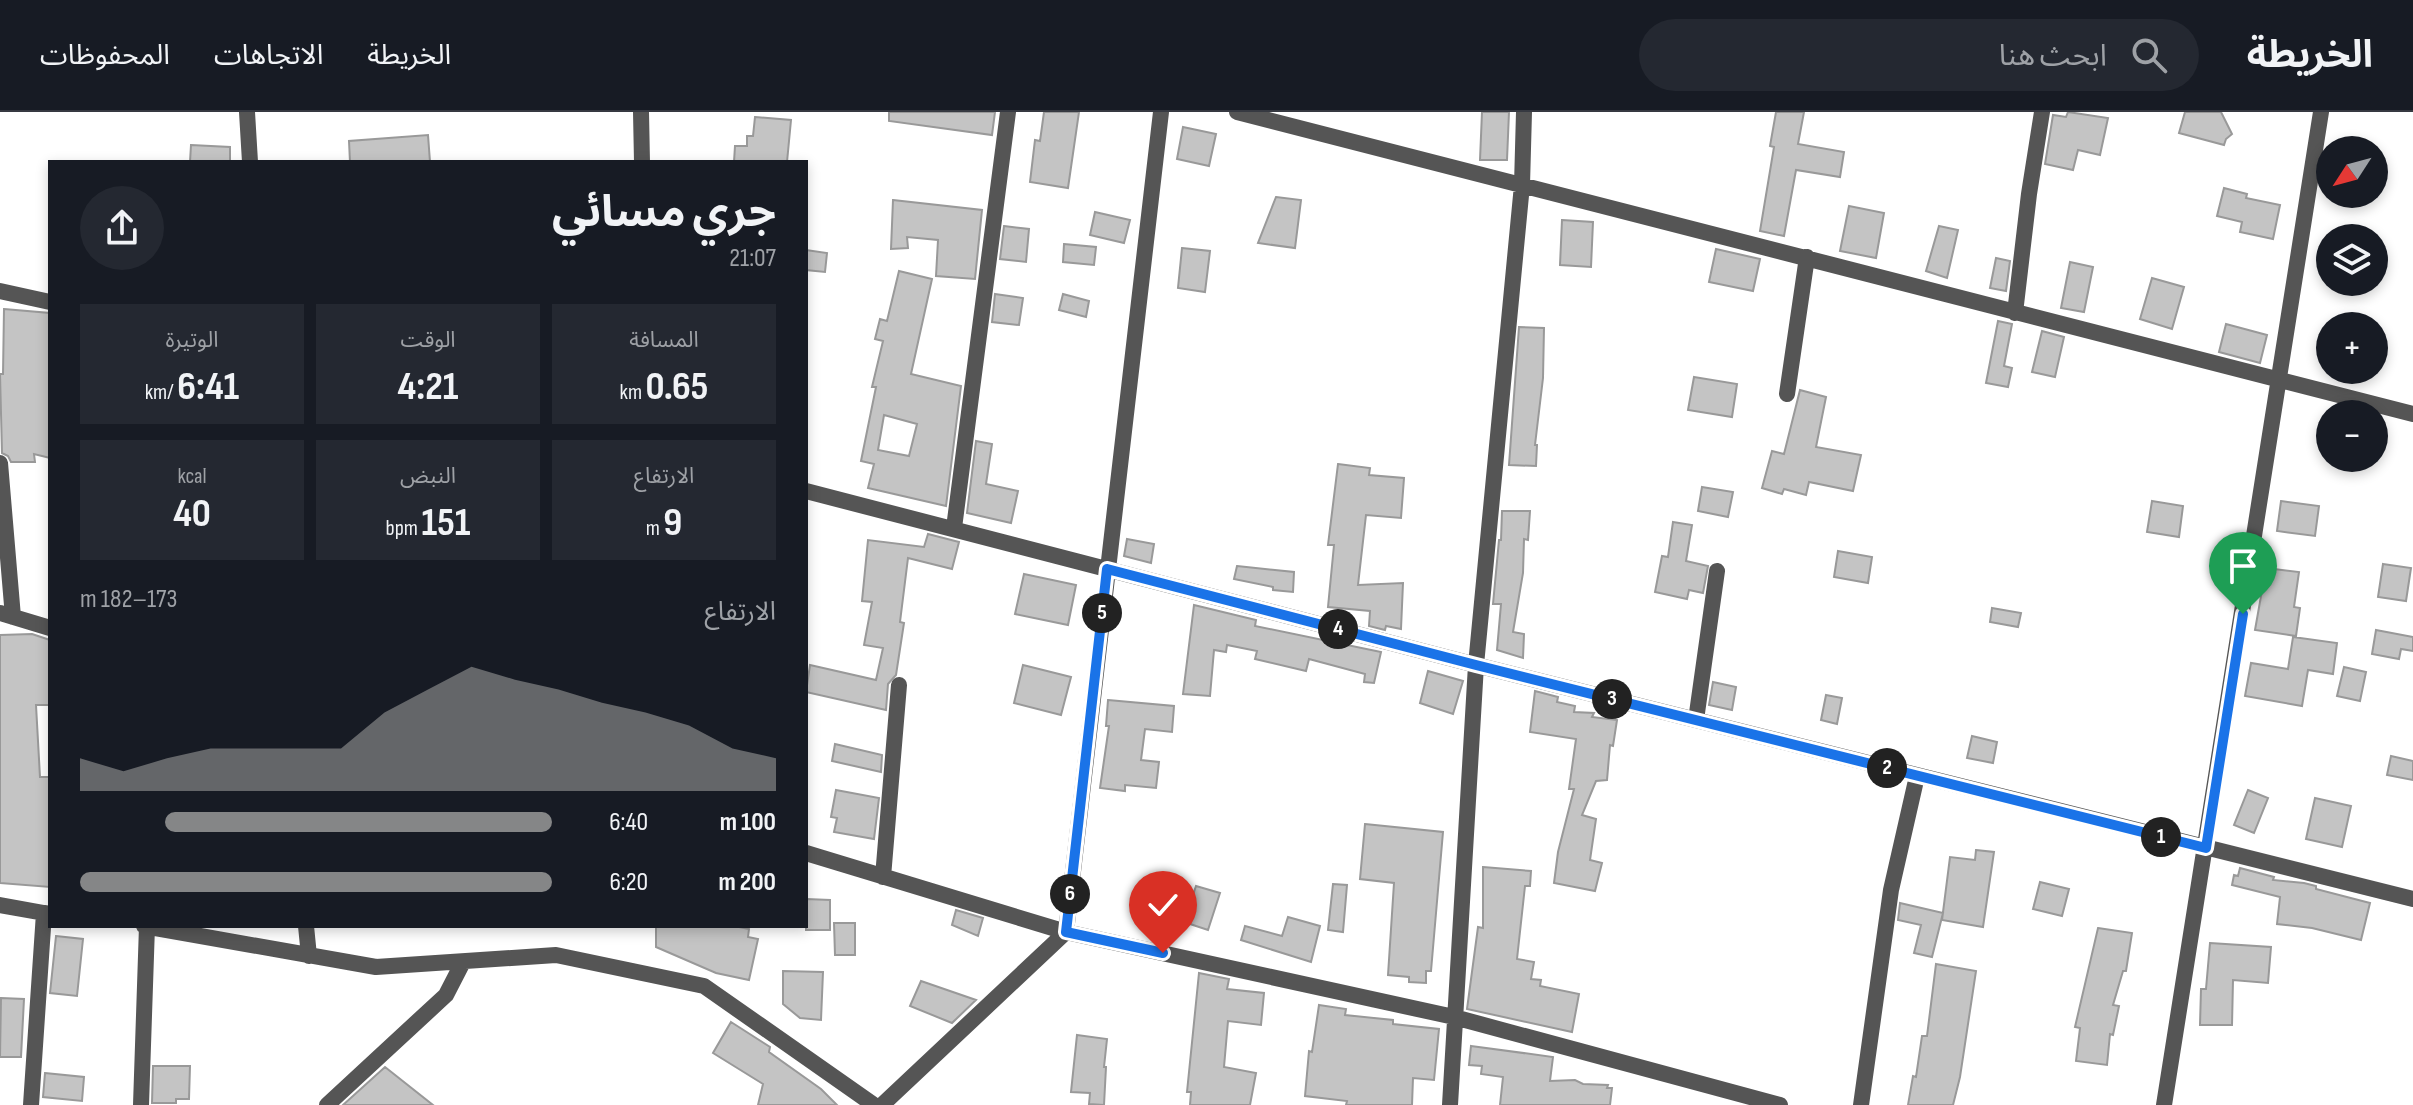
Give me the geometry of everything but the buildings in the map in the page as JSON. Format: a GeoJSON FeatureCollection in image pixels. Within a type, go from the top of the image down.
{"type":"FeatureCollection","features":[{"type":"Feature","properties":{"kind":"street"},"geometry":{"type":"LineString","coordinates":[[247,112],[250,160]]}},
{"type":"Feature","properties":{"kind":"street"},"geometry":{"type":"LineString","coordinates":[[641,112],[642,160]]}},
{"type":"Feature","properties":{"kind":"street"},"geometry":{"type":"LineString","coordinates":[[954,528],[1008,112]]}},
{"type":"Feature","properties":{"kind":"street"},"geometry":{"type":"LineString","coordinates":[[882,1105],[1066,932],[1161,112]]}},
{"type":"Feature","properties":{"kind":"street"},"geometry":{"type":"LineString","coordinates":[[1237,112],[2413,414]]}},
{"type":"Feature","properties":{"kind":"street"},"geometry":{"type":"LineString","coordinates":[[1450,1105],[1476,665],[1522,185],[1524,112]]}},
{"type":"Feature","properties":{"kind":"street"},"geometry":{"type":"LineString","coordinates":[[2015,313],[2042,112]]}},
{"type":"Feature","properties":{"kind":"street"},"geometry":{"type":"LineString","coordinates":[[2164,1105],[2321,112]]}},
{"type":"Feature","properties":{"kind":"street"},"geometry":{"type":"LineString","coordinates":[[1787,394],[1807,257]]}},
{"type":"Feature","properties":{"kind":"street"},"geometry":{"type":"LineString","coordinates":[[0,291],[48,302]]}},
{"type":"Feature","properties":{"kind":"street"},"geometry":{"type":"LineString","coordinates":[[0,463],[7,615],[48,627]]}},
{"type":"Feature","properties":{"kind":"street"},"geometry":{"type":"LineString","coordinates":[[808,492],[1476,665],[2413,899]]}},
{"type":"Feature","properties":{"kind":"street"},"geometry":{"type":"LineString","coordinates":[[1696,720],[1717,571]]}},
{"type":"Feature","properties":{"kind":"street"},"geometry":{"type":"LineString","coordinates":[[883,877],[899,685]]}},
{"type":"Feature","properties":{"kind":"street"},"geometry":{"type":"LineString","coordinates":[[1861,1105],[1891,890],[1917,776]]}},
{"type":"Feature","properties":{"kind":"street"},"geometry":{"type":"LineString","coordinates":[[808,854],[1066,932],[1454,1017],[1780,1105]]}},
{"type":"Feature","properties":{"kind":"street"},"geometry":{"type":"LineString","coordinates":[[0,905],[47,913],[31,1105]]}},
{"type":"Feature","properties":{"kind":"street"},"geometry":{"type":"LineString","coordinates":[[141,1105],[146,928]]}},
{"type":"Feature","properties":{"kind":"street"},"geometry":{"type":"LineString","coordinates":[[157,928],[376,967],[556,955],[704,986],[874,1105]]}},
{"type":"Feature","properties":{"kind":"street"},"geometry":{"type":"LineString","coordinates":[[306,928],[309,956]]}},
{"type":"Feature","properties":{"kind":"street"},"geometry":{"type":"LineString","coordinates":[[327,1105],[446,995],[463,962]]}},
{"type":"Feature","properties":{"kind":"route"},"geometry":{"type":"LineString","coordinates":[[1163,953],[1066,932],[1107,569],[2206,848],[2243,614]]}}]}
